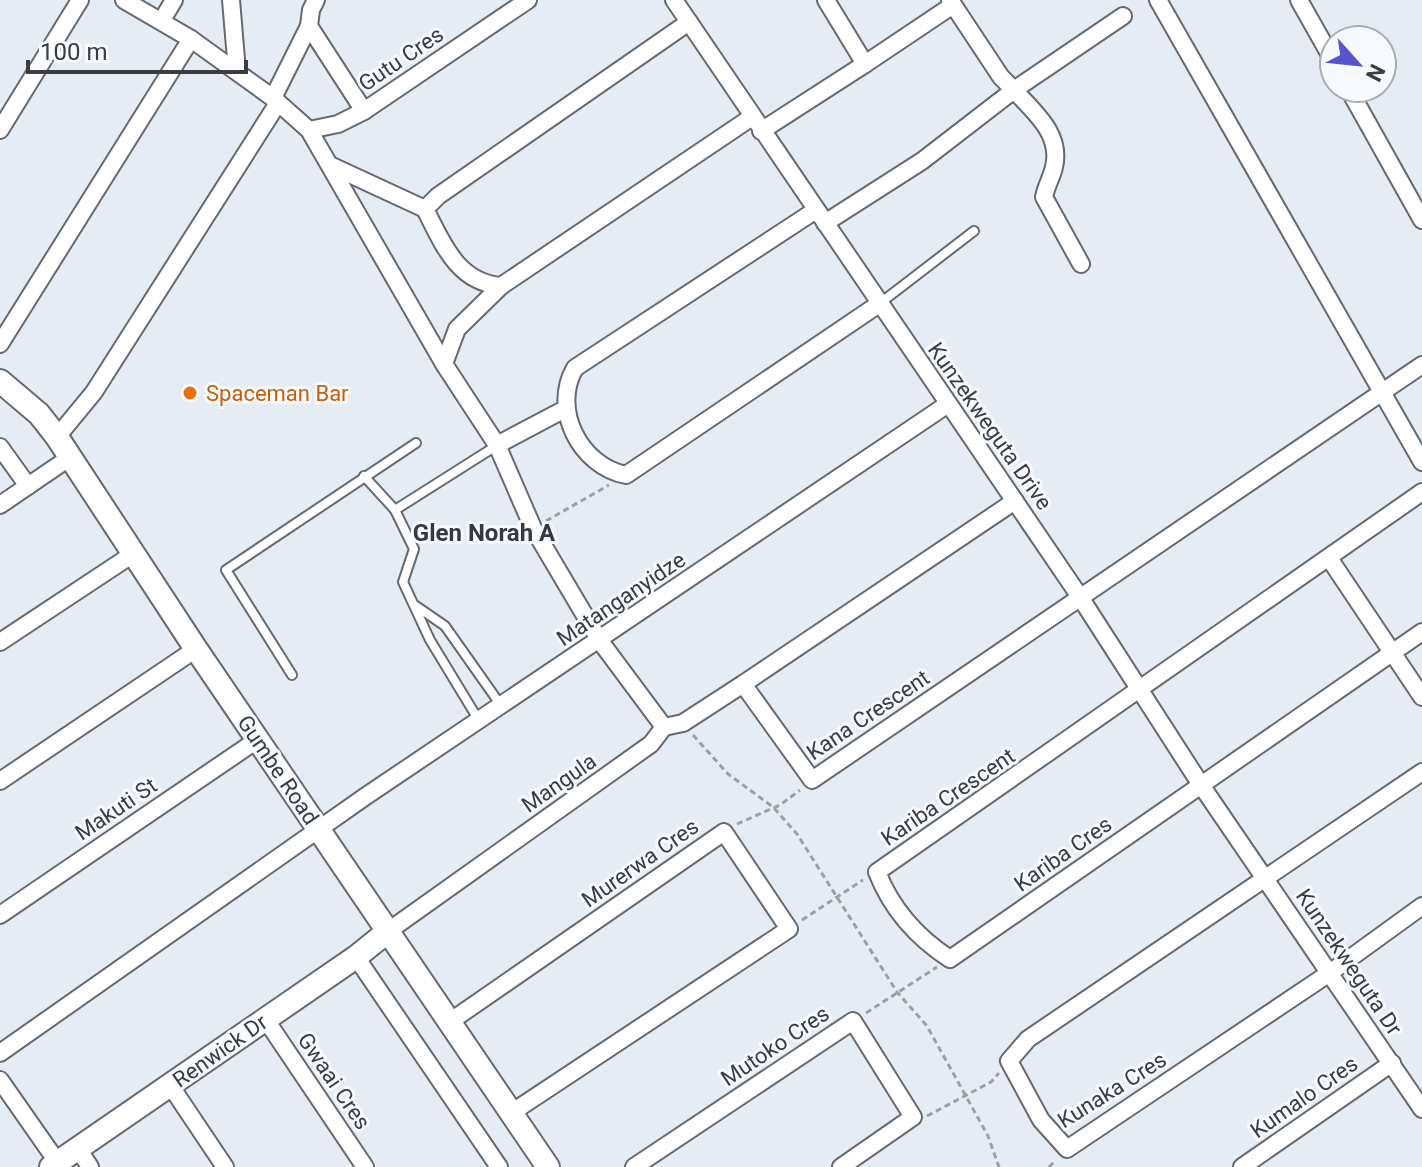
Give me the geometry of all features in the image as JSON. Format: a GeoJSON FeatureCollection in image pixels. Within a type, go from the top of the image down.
{"type":"FeatureCollection","features":[{"type":"Feature","properties":{"kind":"street"},"geometry":{"type":"LineString","coordinates":[[0,130],[80,0]]}},
{"type":"Feature","properties":{"kind":"street"},"geometry":{"type":"LineString","coordinates":[[124,0],[162,20],[237,71],[309,130],[444,364],[497,445],[533,528],[600,641],[664,727],[683,723],[1015,501]]}},
{"type":"Feature","properties":{"kind":"street"},"geometry":{"type":"LineString","coordinates":[[162,20],[174,0]]}},
{"type":"Feature","properties":{"kind":"street"},"geometry":{"type":"LineString","coordinates":[[231,0],[237,71]]}},
{"type":"Feature","properties":{"kind":"street"},"geometry":{"type":"LineString","coordinates":[[57,437],[94,392],[276,100],[309,26],[316,0]]}},
{"type":"Feature","properties":{"kind":"street","name":"Gutu Cres"},"geometry":{"type":"LineString","coordinates":[[309,26],[364,111],[528,0]]}},
{"type":"Feature","properties":{"kind":"street","name":"Kunzekweguta Drive"},"geometry":{"type":"LineString","coordinates":[[674,0],[1080,597],[1266,880]]}},
{"type":"Feature","properties":{"kind":"street"},"geometry":{"type":"LineString","coordinates":[[826,0],[865,64]]}},
{"type":"Feature","properties":{"kind":"street"},"geometry":{"type":"LineString","coordinates":[[1158,0],[1422,462]]}},
{"type":"Feature","properties":{"kind":"street"},"geometry":{"type":"LineString","coordinates":[[1299,0],[1318,34]]}},
{"type":"Feature","properties":{"kind":"street"},"geometry":{"type":"LineString","coordinates":[[444,364],[457,329],[501,286],[756,124],[865,64],[951,3],[1001,77],[1048,127],[1055,147],[1055,165],[1044,197],[1081,264]]}},
{"type":"Feature","properties":{"kind":"street"},"geometry":{"type":"LineString","coordinates":[[879,304],[626,475],[596,462],[579,442],[565,409],[567,382],[575,368],[821,216],[922,161],[1014,90],[1123,16]]}},
{"type":"Feature","properties":{"kind":"street"},"geometry":{"type":"LineString","coordinates":[[425,209],[438,196],[689,22]]}},
{"type":"Feature","properties":{"kind":"street"},"geometry":{"type":"LineString","coordinates":[[0,344],[191,39]]}},
{"type":"Feature","properties":{"kind":"street"},"geometry":{"type":"LineString","coordinates":[[1357,104],[1422,220]]}},
{"type":"Feature","properties":{"kind":"street"},"geometry":{"type":"LineString","coordinates":[[309,130],[338,124],[364,111]]}},
{"type":"Feature","properties":{"kind":"street"},"geometry":{"type":"LineString","coordinates":[[332,166],[425,209],[446,251],[467,276],[484,285],[501,286]]}},
{"type":"Feature","properties":{"kind":"street","name":"Kana Crescent"},"geometry":{"type":"LineString","coordinates":[[743,684],[812,780],[1422,365]]}},
{"type":"Feature","properties":{"kind":"street","name":"Gumbe Road"},"geometry":{"type":"LineString","coordinates":[[0,381],[39,414],[57,437],[257,740],[548,1167]]}},
{"type":"Feature","properties":{"kind":"street","name":"Matanganyidze"},"geometry":{"type":"LineString","coordinates":[[0,1053],[478,719],[600,641],[948,404]]}},
{"type":"Feature","properties":{"kind":"street"},"geometry":{"type":"LineString","coordinates":[[497,445],[565,409]]}},
{"type":"Feature","properties":{"kind":"street"},"geometry":{"type":"LineString","coordinates":[[0,447],[28,486]]}},
{"type":"Feature","properties":{"kind":"street"},"geometry":{"type":"LineString","coordinates":[[0,505],[69,458]]}},
{"type":"Feature","properties":{"kind":"street","name":"Kariba Crescent"},"geometry":{"type":"LineString","coordinates":[[950,959],[923,941],[901,916],[877,872],[1140,692],[1422,492]]}},
{"type":"Feature","properties":{"kind":"street"},"geometry":{"type":"LineString","coordinates":[[0,642],[133,554]]}},
{"type":"Feature","properties":{"kind":"street"},"geometry":{"type":"LineString","coordinates":[[1329,558],[1422,697]]}},
{"type":"Feature","properties":{"kind":"street","name":"Kariba Cres"},"geometry":{"type":"LineString","coordinates":[[950,959],[1422,632]]}},
{"type":"Feature","properties":{"kind":"street"},"geometry":{"type":"LineString","coordinates":[[0,781],[196,649]]}},
{"type":"Feature","properties":{"kind":"street","name":"Mangula"},"geometry":{"type":"LineString","coordinates":[[387,932],[651,744],[664,727]]}},
{"type":"Feature","properties":{"kind":"street","name":"Makuti St"},"geometry":{"type":"LineString","coordinates":[[0,915],[257,740]]}},
{"type":"Feature","properties":{"kind":"street"},"geometry":{"type":"LineString","coordinates":[[1009,1061],[1028,1039],[1422,772]]}},
{"type":"Feature","properties":{"kind":"street","name":"Murerwa Cres"},"geometry":{"type":"LineString","coordinates":[[448,1023],[724,832],[789,929]]}},
{"type":"Feature","properties":{"kind":"street","name":"Kunzekweguta Dr"},"geometry":{"type":"LineString","coordinates":[[1266,880],[1422,1109]]}},
{"type":"Feature","properties":{"kind":"street"},"geometry":{"type":"LineString","coordinates":[[1331,972],[1422,906]]}},
{"type":"Feature","properties":{"kind":"street"},"geometry":{"type":"LineString","coordinates":[[511,1113],[789,929]]}},
{"type":"Feature","properties":{"kind":"street","name":"Renwick Dr"},"geometry":{"type":"LineString","coordinates":[[54,1165],[84,1158],[170,1085],[356,957],[387,932]]}},
{"type":"Feature","properties":{"kind":"street"},"geometry":{"type":"LineString","coordinates":[[356,957],[499,1167]]}},
{"type":"Feature","properties":{"kind":"street","name":"Kunaka Cres"},"geometry":{"type":"LineString","coordinates":[[1009,1061],[1041,1120],[1067,1149],[1331,972]]}},
{"type":"Feature","properties":{"kind":"street","name":"Gwaai Cres"},"geometry":{"type":"LineString","coordinates":[[266,1020],[365,1167]]}},
{"type":"Feature","properties":{"kind":"street","name":"Mutoko Cres"},"geometry":{"type":"LineString","coordinates":[[634,1167],[853,1021],[913,1117]]}},
{"type":"Feature","properties":{"kind":"street","name":"Kumalo Cres"},"geometry":{"type":"LineString","coordinates":[[1242,1167],[1392,1063]]}},
{"type":"Feature","properties":{"kind":"street"},"geometry":{"type":"LineString","coordinates":[[0,1080],[54,1165]]}},
{"type":"Feature","properties":{"kind":"street"},"geometry":{"type":"LineString","coordinates":[[170,1085],[225,1167]]}},
{"type":"Feature","properties":{"kind":"street"},"geometry":{"type":"LineString","coordinates":[[841,1167],[913,1117]]}},
{"type":"Feature","properties":{"kind":"lane"},"geometry":{"type":"LineString","coordinates":[[879,304],[974,231]]}},
{"type":"Feature","properties":{"kind":"lane"},"geometry":{"type":"LineString","coordinates":[[292,675],[226,570],[416,443]]}},
{"type":"Feature","properties":{"kind":"lane"},"geometry":{"type":"LineString","coordinates":[[395,510],[497,445]]}},
{"type":"Feature","properties":{"kind":"lane"},"geometry":{"type":"LineString","coordinates":[[364,476],[395,510],[414,549],[403,582],[430,640],[478,719]]}},
{"type":"Feature","properties":{"kind":"lane"},"geometry":{"type":"LineString","coordinates":[[414,605],[445,626],[500,704]]}},
{"type":"Feature","properties":{"kind":"path"},"geometry":{"type":"LineString","coordinates":[[533,528],[626,475]]}},
{"type":"Feature","properties":{"kind":"path"},"geometry":{"type":"LineString","coordinates":[[683,723],[728,774],[773,807],[797,834],[897,992],[927,1026],[988,1136],[999,1167]]}},
{"type":"Feature","properties":{"kind":"path"},"geometry":{"type":"LineString","coordinates":[[724,832],[792,797],[812,780]]}},
{"type":"Feature","properties":{"kind":"path"},"geometry":{"type":"LineString","coordinates":[[789,929],[877,872]]}},
{"type":"Feature","properties":{"kind":"path"},"geometry":{"type":"LineString","coordinates":[[853,1021],[950,959]]}},
{"type":"Feature","properties":{"kind":"path"},"geometry":{"type":"LineString","coordinates":[[913,1117],[931,1115],[991,1082],[1009,1061]]}},
{"type":"Feature","properties":{"kind":"place","name":"Spaceman Bar"},"geometry":{"type":"Point","coordinates":[190,393]}},
{"type":"Feature","properties":{"kind":"district","name":"Glen Norah A"},"geometry":{"type":"Point","coordinates":[484,533]}}]}
